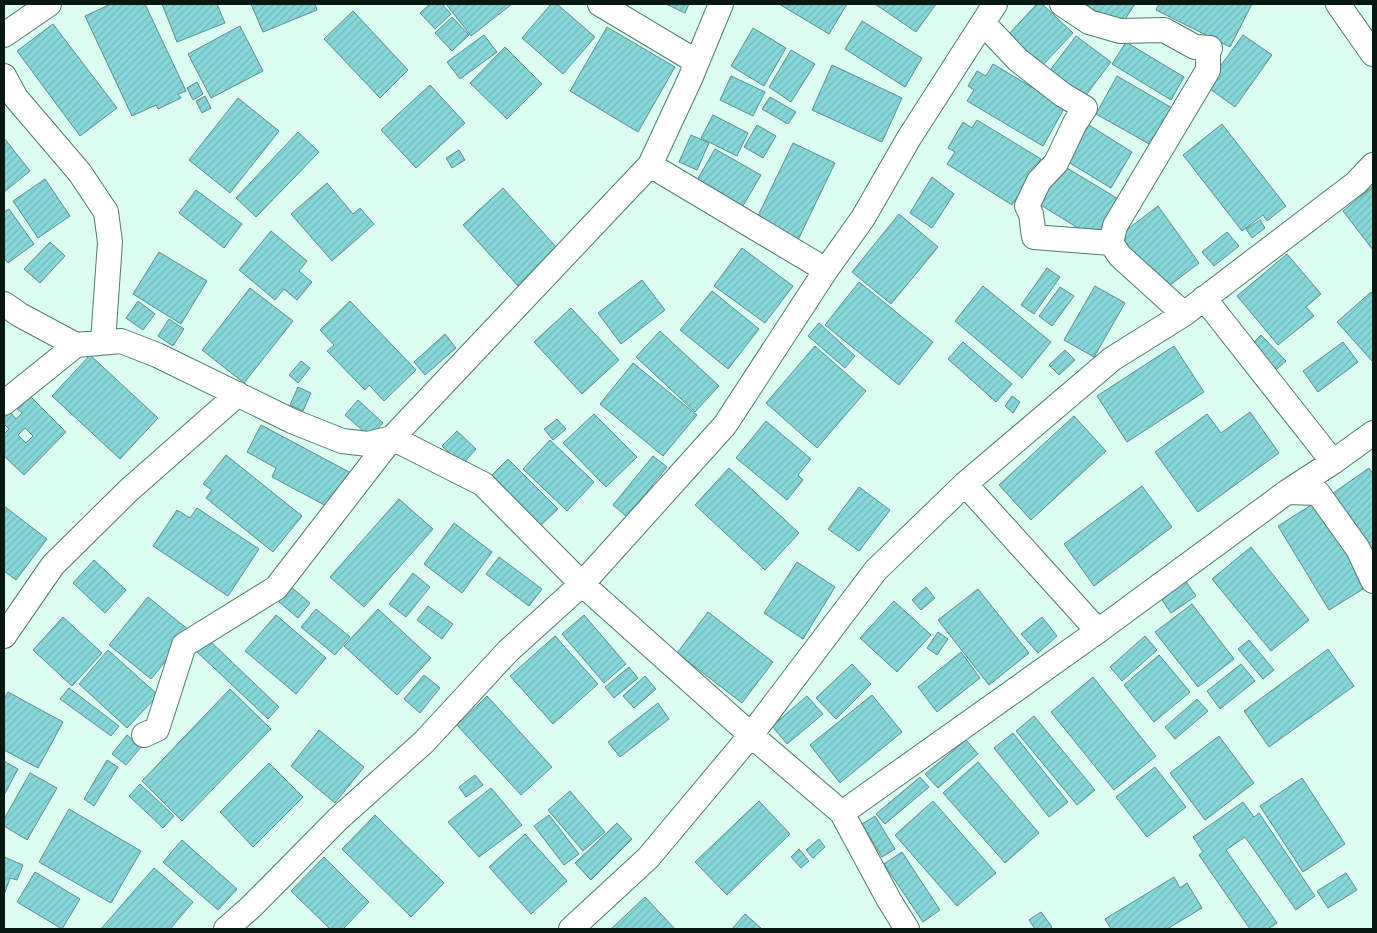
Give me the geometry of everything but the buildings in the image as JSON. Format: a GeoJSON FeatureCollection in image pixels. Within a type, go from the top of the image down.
{"type":"FeatureCollection","features":[{"type":"Feature","properties":{"kind":"street"},"geometry":{"type":"LineString","coordinates":[[4,35],[49,4]]}},
{"type":"Feature","properties":{"kind":"street"},"geometry":{"type":"LineString","coordinates":[[600,4],[698,62]]}},
{"type":"Feature","properties":{"kind":"street"},"geometry":{"type":"LineString","coordinates":[[144,735],[157,729],[184,645],[276,588],[392,438],[650,165],[698,62],[721,4]]}},
{"type":"Feature","properties":{"kind":"street"},"geometry":{"type":"LineString","coordinates":[[1062,4],[1089,22],[1120,31],[1164,30],[1195,47],[1210,48],[1208,53],[1208,70],[1115,226],[1111,243],[1120,256],[1184,314]]}},
{"type":"Feature","properties":{"kind":"street"},"geometry":{"type":"LineString","coordinates":[[1338,4],[1373,54]]}},
{"type":"Feature","properties":{"kind":"street"},"geometry":{"type":"LineString","coordinates":[[226,929],[252,907],[338,819],[424,742],[508,651],[582,584],[725,425],[826,270],[863,218],[909,138],[989,13],[1018,60],[1085,108],[1075,123],[1056,163],[1039,181],[1027,206],[1031,214],[1034,237],[1111,243]]}},
{"type":"Feature","properties":{"kind":"street"},"geometry":{"type":"LineString","coordinates":[[4,76],[16,98],[80,173],[106,212],[110,242],[103,342]]}},
{"type":"Feature","properties":{"kind":"street"},"geometry":{"type":"LineString","coordinates":[[650,165],[826,270]]}},
{"type":"Feature","properties":{"kind":"street"},"geometry":{"type":"LineString","coordinates":[[571,929],[648,858],[750,735],[876,570],[965,484],[1112,359],[1184,314],[1356,183],[1373,165]]}},
{"type":"Feature","properties":{"kind":"street"},"geometry":{"type":"LineString","coordinates":[[1204,298],[1326,453]]}},
{"type":"Feature","properties":{"kind":"street"},"geometry":{"type":"LineString","coordinates":[[4,304],[20,315],[76,344],[121,341],[157,354],[292,421],[342,441],[368,444],[392,438],[483,484],[582,584],[750,735],[842,813],[889,900],[907,929]]}},
{"type":"Feature","properties":{"kind":"street"},"geometry":{"type":"LineString","coordinates":[[4,403],[76,344]]}},
{"type":"Feature","properties":{"kind":"street"},"geometry":{"type":"LineString","coordinates":[[4,636],[53,564],[129,490],[238,394]]}},
{"type":"Feature","properties":{"kind":"street"},"geometry":{"type":"LineString","coordinates":[[842,813],[1098,631],[1287,492],[1326,453],[1373,433]]}},
{"type":"Feature","properties":{"kind":"street"},"geometry":{"type":"LineString","coordinates":[[965,484],[1098,631]]}},
{"type":"Feature","properties":{"kind":"street"},"geometry":{"type":"LineString","coordinates":[[1287,492],[1318,493],[1358,549],[1373,581]]}}]}
